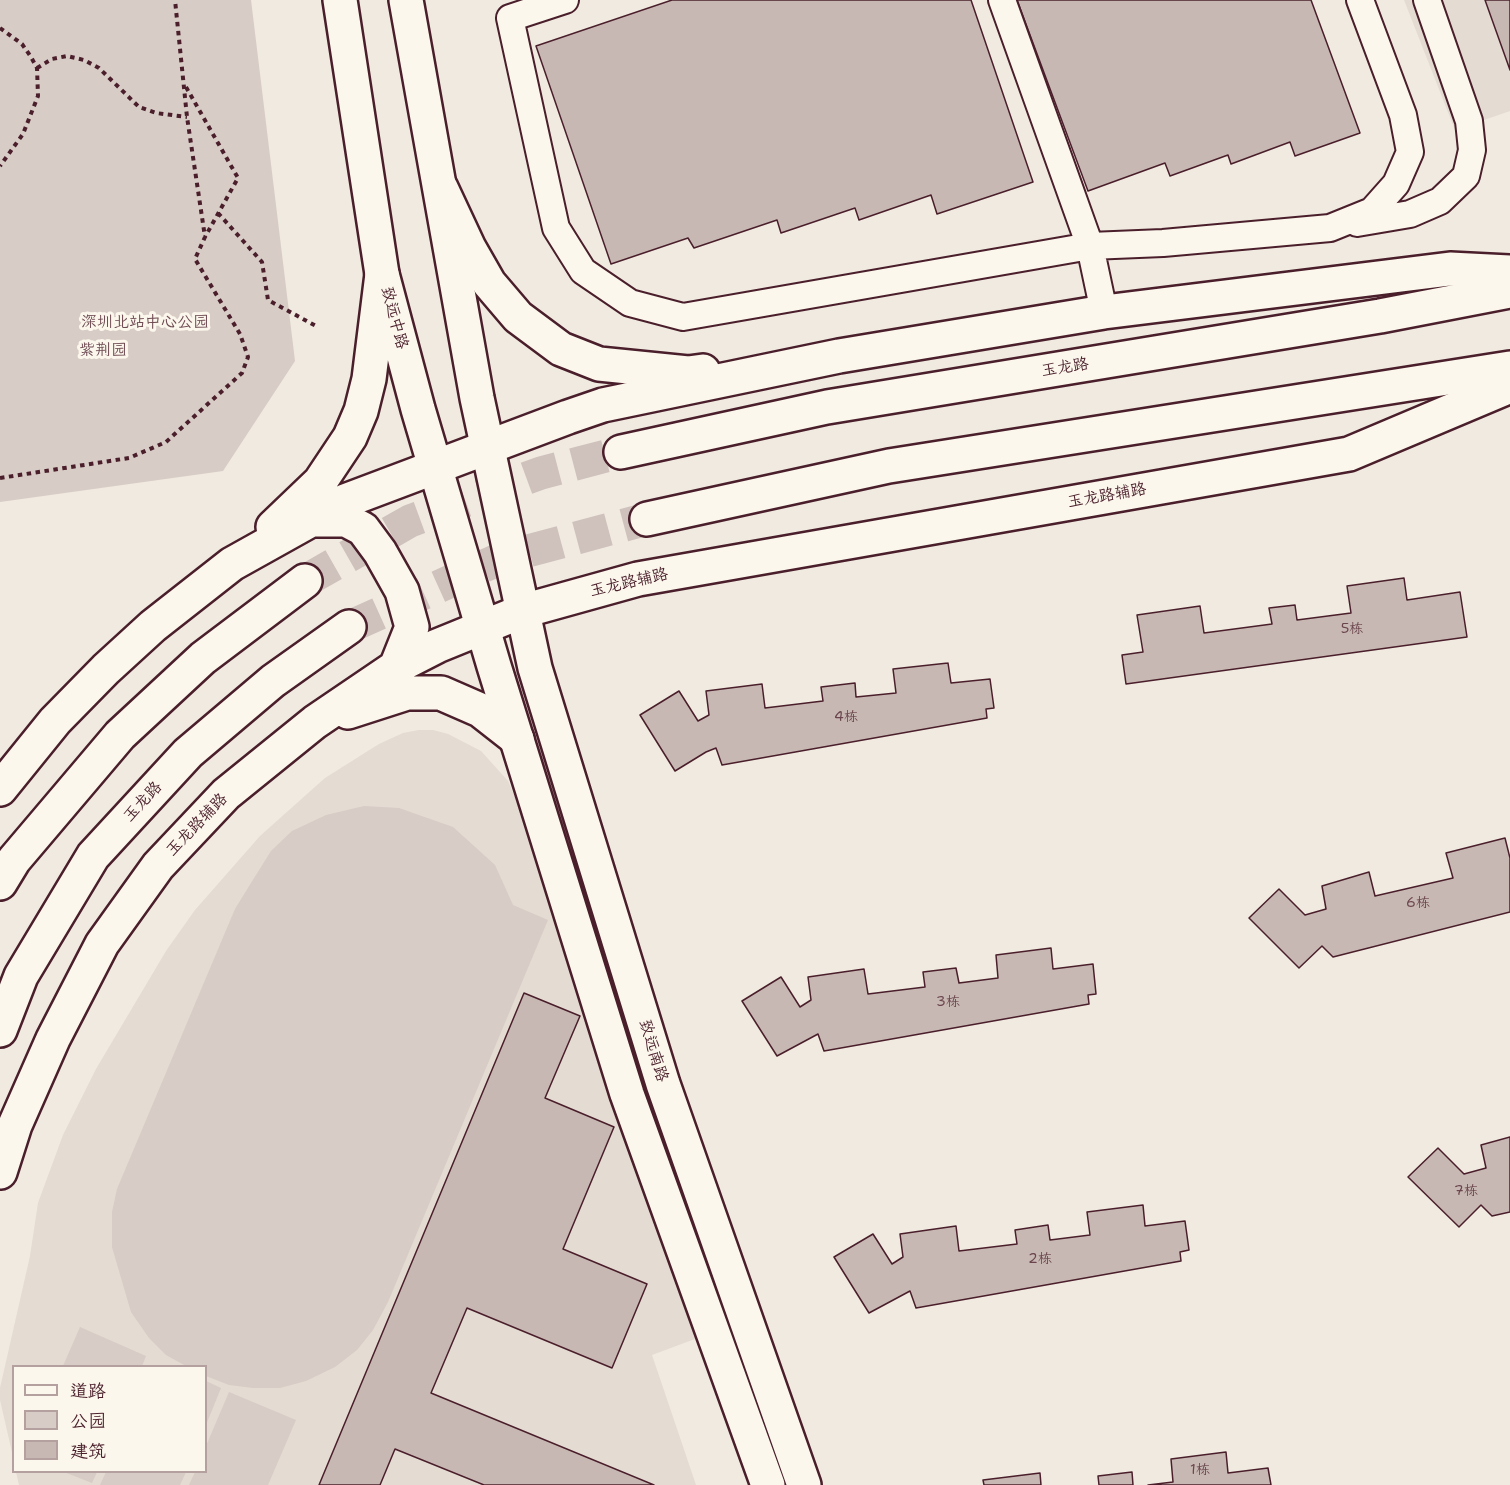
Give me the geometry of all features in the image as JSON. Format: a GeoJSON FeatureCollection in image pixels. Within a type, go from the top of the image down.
{"type":"FeatureCollection","features":[{"type":"Feature","properties":{"kind":"main road","name":"致远中路"},"geometry":{"type":"LineString","coordinates":[[340,0],[382,274],[434,466],[483,627]]}},
{"type":"Feature","properties":{"kind":"main road"},"geometry":{"type":"LineString","coordinates":[[406,0],[487,447],[523,611]]}},
{"type":"Feature","properties":{"kind":"main road"},"geometry":{"type":"LineString","coordinates":[[441,188],[469,248],[489,283],[518,317],[561,349],[599,364],[688,373],[839,356]]}},
{"type":"Feature","properties":{"kind":"main road"},"geometry":{"type":"LineString","coordinates":[[232,564],[353,497],[603,405],[839,356],[1104,312],[1449,269],[1510,273]]}},
{"type":"Feature","properties":{"kind":"main road"},"geometry":{"type":"LineString","coordinates":[[0,789],[55,721],[106,669],[153,626],[232,564],[321,482],[350,437],[361,411],[369,379],[382,274]]}},
{"type":"Feature","properties":{"kind":"main road","name":"玉龙路"},"geometry":{"type":"LineString","coordinates":[[621,452],[827,407],[1380,316],[1510,291]]}},
{"type":"Feature","properties":{"kind":"main road"},"geometry":{"type":"LineString","coordinates":[[647,519],[889,466],[1510,368]]}},
{"type":"Feature","properties":{"kind":"main road","name":"玉龙路辅路"},"geometry":{"type":"LineString","coordinates":[[0,1172],[15,1125],[53,1039],[102,944],[158,866],[218,802],[315,722],[396,666],[436,646],[523,611],[638,579],[1348,454],[1510,386]]}},
{"type":"Feature","properties":{"kind":"main road"},"geometry":{"type":"LineString","coordinates":[[311,520],[346,520],[363,529],[380,552],[402,591],[412,627],[396,666]]}},
{"type":"Feature","properties":{"kind":"main road"},"geometry":{"type":"LineString","coordinates":[[0,883],[14,860],[120,735],[203,658],[304,581]]}},
{"type":"Feature","properties":{"kind":"main road","name":"致远南路"},"geometry":{"type":"LineString","coordinates":[[523,611],[536,668],[663,1084],[804,1485]]}},
{"type":"Feature","properties":{"kind":"main road","name":"玉龙路"},"geometry":{"type":"LineString","coordinates":[[0,1030],[21,976],[93,855],[188,753],[273,681],[349,627]]}},
{"type":"Feature","properties":{"kind":"main road"},"geometry":{"type":"LineString","coordinates":[[483,627],[627,1094],[768,1485]]}},
{"type":"Feature","properties":{"kind":"main road"},"geometry":{"type":"LineString","coordinates":[[315,722],[407,693],[441,693],[480,710],[517,739]]}},
{"type":"Feature","properties":{"kind":"street"},"geometry":{"type":"LineString","coordinates":[[565,0],[510,18],[556,228],[583,271],[630,303],[683,317],[1090,246],[1163,243],[1330,228],[1410,214],[1440,201],[1466,176],[1472,150],[1469,121],[1427,0]]}},
{"type":"Feature","properties":{"kind":"street"},"geometry":{"type":"LineString","coordinates":[[1002,0],[1090,246],[1104,312]]}},
{"type":"Feature","properties":{"kind":"street"},"geometry":{"type":"LineString","coordinates":[[1330,228],[1371,211],[1396,184],[1410,152],[1403,115],[1360,0]]}},
{"type":"Feature","properties":{"kind":"path"},"geometry":{"type":"LineString","coordinates":[[175,0],[187,117],[205,237]]}},
{"type":"Feature","properties":{"kind":"path"},"geometry":{"type":"LineString","coordinates":[[0,28],[22,44],[38,68],[38,96],[31,115],[11,153],[0,166]]}},
{"type":"Feature","properties":{"kind":"path"},"geometry":{"type":"LineString","coordinates":[[38,68],[52,59],[67,56],[84,60],[99,68],[140,106],[156,113],[187,117]]}},
{"type":"Feature","properties":{"kind":"path"},"geometry":{"type":"LineString","coordinates":[[0,478],[129,458],[166,442],[242,373],[248,357],[240,334],[195,258],[238,178],[183,83]]}},
{"type":"Feature","properties":{"kind":"path"},"geometry":{"type":"LineString","coordinates":[[218,213],[262,262],[268,300],[316,326]]}},
{"type":"Feature","properties":{"kind":"shaded area"},"geometry":{"type":"Polygon","coordinates":[[[1404,0],[1510,0],[1510,111],[1455,130],[1404,0]]]}},
{"type":"Feature","properties":{"kind":"shaded area"},"geometry":{"type":"Polygon","coordinates":[[[433,730],[448,734],[481,751],[508,781],[515,797],[703,1336],[652,1355],[696,1485],[19,1485],[16,1473],[207,1473],[207,1365],[12,1365],[12,1452],[0,1400],[0,1388],[30,1256],[38,1203],[63,1135],[96,1069],[166,951],[195,910],[260,836],[325,778],[379,744],[403,733],[433,730]]]}},
{"type":"Feature","properties":{"kind":"green space","name":"深圳北站中心公园"},"geometry":{"type":"Polygon","coordinates":[[[0,0],[251,0],[295,361],[223,471],[0,502],[0,0]]]}},
{"type":"Feature","properties":{"kind":"green space"},"geometry":{"type":"Polygon","coordinates":[[[364,806],[399,808],[453,827],[495,865],[513,905],[548,920],[388,1302],[373,1330],[357,1350],[335,1367],[306,1381],[280,1388],[229,1385],[207,1376],[207,1365],[184,1365],[166,1355],[149,1338],[131,1312],[112,1247],[112,1212],[117,1189],[235,909],[271,851],[292,831],[326,815],[364,806]]]}},
{"type":"Feature","properties":{"kind":"green space"},"geometry":{"type":"Polygon","coordinates":[[[80,1327],[146,1356],[142,1365],[63,1365],[80,1327]]]}},
{"type":"Feature","properties":{"kind":"green space"},"geometry":{"type":"Polygon","coordinates":[[[207,1381],[221,1388],[207,1423],[207,1381]]]}},
{"type":"Feature","properties":{"kind":"green space"},"geometry":{"type":"Polygon","coordinates":[[[229,1392],[296,1420],[268,1485],[189,1485],[195,1473],[207,1473],[207,1444],[229,1392]]]}},
{"type":"Feature","properties":{"kind":"green space"},"geometry":{"type":"Polygon","coordinates":[[[67,1473],[97,1473],[92,1483],[67,1473]]]}},
{"type":"Feature","properties":{"kind":"green space"},"geometry":{"type":"Polygon","coordinates":[[[106,1473],[186,1473],[180,1485],[100,1485],[106,1473]]]}},
{"type":"Feature","properties":{"kind":"building"},"geometry":{"type":"Polygon","coordinates":[[[672,0],[971,0],[1033,182],[937,214],[931,195],[859,220],[855,208],[781,233],[777,220],[694,248],[688,238],[611,264],[536,46],[672,0]]]}},
{"type":"Feature","properties":{"kind":"building"},"geometry":{"type":"Polygon","coordinates":[[[1017,0],[1311,0],[1360,133],[1295,156],[1290,142],[1231,164],[1228,155],[1170,176],[1165,163],[1088,191],[1017,0]]]}},
{"type":"Feature","properties":{"kind":"building"},"geometry":{"type":"Polygon","coordinates":[[[1485,0],[1510,0],[1510,70],[1485,0]]]}},
{"type":"Feature","properties":{"kind":"building"},"geometry":{"type":"Polygon","coordinates":[[[1404,578],[1407,600],[1460,592],[1467,637],[1126,684],[1122,655],[1143,652],[1137,615],[1200,606],[1204,633],[1272,624],[1269,608],[1295,605],[1297,620],[1351,613],[1347,586],[1404,578]]]}},
{"type":"Feature","properties":{"kind":"building"},"geometry":{"type":"Polygon","coordinates":[[[948,663],[951,683],[990,679],[994,708],[986,709],[987,718],[722,765],[716,748],[675,771],[640,715],[679,691],[698,721],[709,715],[706,691],[762,684],[765,708],[823,701],[821,687],[855,683],[856,697],[896,693],[893,669],[948,663]]]}},
{"type":"Feature","properties":{"kind":"building"},"geometry":{"type":"Polygon","coordinates":[[[1505,838],[1510,858],[1510,912],[1333,957],[1322,946],[1299,968],[1249,918],[1279,889],[1305,915],[1326,909],[1322,886],[1369,872],[1375,896],[1453,878],[1446,853],[1505,838]]]}},
{"type":"Feature","properties":{"kind":"building"},"geometry":{"type":"Polygon","coordinates":[[[1051,948],[1053,969],[1093,964],[1096,994],[1088,995],[1089,1004],[824,1051],[818,1034],[777,1056],[742,1001],[781,977],[800,1007],[811,1000],[808,977],[864,969],[868,994],[925,987],[923,972],[956,968],[959,983],[998,978],[996,955],[1051,948]]]}},
{"type":"Feature","properties":{"kind":"building"},"geometry":{"type":"Polygon","coordinates":[[[524,993],[580,1016],[545,1098],[614,1127],[563,1249],[647,1284],[612,1368],[467,1308],[431,1393],[654,1485],[484,1485],[395,1449],[380,1485],[319,1485],[524,993]]]}},
{"type":"Feature","properties":{"kind":"building"},"geometry":{"type":"Polygon","coordinates":[[[1510,1137],[1510,1212],[1492,1216],[1481,1205],[1459,1227],[1408,1177],[1438,1148],[1464,1174],[1486,1168],[1481,1145],[1510,1137]]]}},
{"type":"Feature","properties":{"kind":"building"},"geometry":{"type":"Polygon","coordinates":[[[1143,1205],[1145,1226],[1185,1221],[1189,1250],[1180,1252],[1181,1261],[916,1308],[910,1291],[869,1313],[834,1257],[873,1234],[892,1264],[903,1257],[900,1234],[956,1226],[959,1251],[1017,1244],[1015,1230],[1048,1225],[1050,1240],[1090,1235],[1087,1212],[1143,1205]]]}},
{"type":"Feature","properties":{"kind":"building"},"geometry":{"type":"Polygon","coordinates":[[[1226,1452],[1228,1473],[1268,1468],[1271,1485],[1148,1485],[1173,1482],[1171,1459],[1226,1452]]]}},
{"type":"Feature","properties":{"kind":"building"},"geometry":{"type":"Polygon","coordinates":[[[1132,1472],[1133,1485],[1099,1485],[1098,1476],[1132,1472]]]}},
{"type":"Feature","properties":{"kind":"building"},"geometry":{"type":"Polygon","coordinates":[[[1040,1473],[1041,1485],[984,1485],[983,1480],[1040,1473]]]}},
{"type":"Feature","properties":{"kind":"tunnel"},"geometry":{"type":"LineString","coordinates":[[305,581],[410,521],[541,473],[621,452]]}},
{"type":"Feature","properties":{"kind":"tunnel"},"geometry":{"type":"LineString","coordinates":[[349,627],[502,558],[647,519]]}},
{"type":"Feature","properties":{"kind":"park label","name":"紫荆园"},"geometry":{"type":"Point","coordinates":[103,351]}}]}
